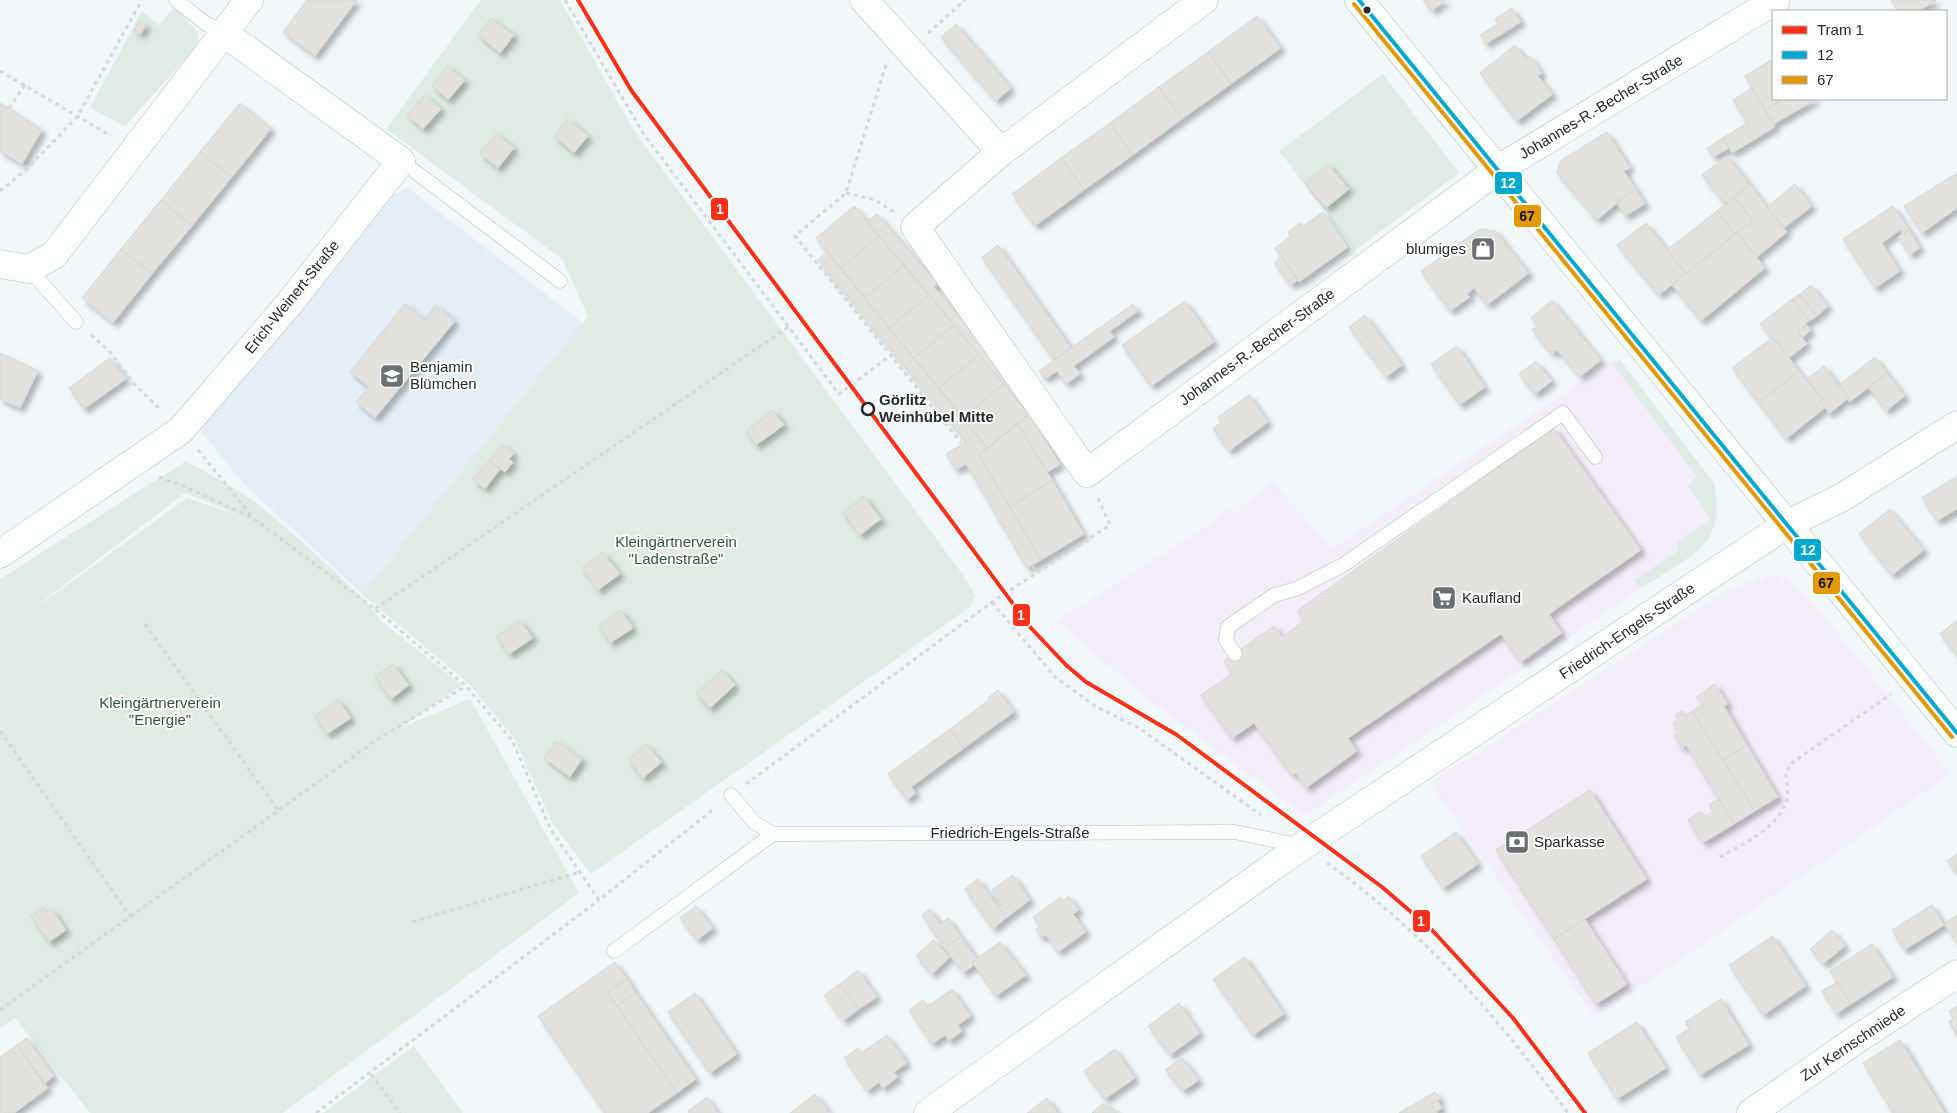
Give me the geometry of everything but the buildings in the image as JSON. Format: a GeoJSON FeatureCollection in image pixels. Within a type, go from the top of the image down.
{"type":"FeatureCollection","features":[{"type":"Feature","properties":{"kind":"street"},"geometry":{"type":"LineString","coordinates":[[0,264],[29,270],[54,255],[249,0]]}},
{"type":"Feature","properties":{"kind":"street"},"geometry":{"type":"LineString","coordinates":[[864,0],[1002,152]]}},
{"type":"Feature","properties":{"kind":"street"},"geometry":{"type":"LineString","coordinates":[[1087,473],[915,227],[1002,152],[1204,0]]}},
{"type":"Feature","properties":{"kind":"street"},"geometry":{"type":"LineString","coordinates":[[1359,0],[1957,733]]}},
{"type":"Feature","properties":{"kind":"street","name":"Johannes-R.-Becher-Straße"},"geometry":{"type":"LineString","coordinates":[[1087,473],[1497,170],[1776,0]]}},
{"type":"Feature","properties":{"kind":"street"},"geometry":{"type":"LineString","coordinates":[[224,33],[401,162]]}},
{"type":"Feature","properties":{"kind":"street","name":"Erich-Weinert-Straße"},"geometry":{"type":"LineString","coordinates":[[0,554],[181,430],[289,304],[401,162]]}},
{"type":"Feature","properties":{"kind":"street","name":"Friedrich-Engels-Straße"},"geometry":{"type":"LineString","coordinates":[[928,1113],[1302,846],[1786,525],[1841,498],[1957,425]]}},
{"type":"Feature","properties":{"kind":"street","name":"Zur Kernschmiede"},"geometry":{"type":"LineString","coordinates":[[1751,1113],[1856,1039],[1957,974]]}},
{"type":"Feature","properties":{"kind":"lane"},"geometry":{"type":"LineString","coordinates":[[176,0],[205,24],[224,33]]}},
{"type":"Feature","properties":{"kind":"lane"},"geometry":{"type":"LineString","coordinates":[[401,162],[560,282]]}},
{"type":"Feature","properties":{"kind":"lane"},"geometry":{"type":"LineString","coordinates":[[29,270],[76,322]]}},
{"type":"Feature","properties":{"kind":"lane"},"geometry":{"type":"LineString","coordinates":[[1235,654],[1226,640],[1228,626],[1274,595],[1296,589],[1343,564],[1563,413],[1595,457]]}},
{"type":"Feature","properties":{"kind":"lane"},"geometry":{"type":"LineString","coordinates":[[614,951],[773,834],[754,822],[731,795]]}},
{"type":"Feature","properties":{"kind":"lane","name":"Friedrich-Engels-Straße"},"geometry":{"type":"LineString","coordinates":[[773,834],[1235,832],[1302,846]]}},
{"type":"Feature","properties":{"kind":"path"},"geometry":{"type":"LineString","coordinates":[[0,191],[26,170],[77,117],[142,0]]}},
{"type":"Feature","properties":{"kind":"path"},"geometry":{"type":"LineString","coordinates":[[566,0],[643,133],[840,394],[891,355]]}},
{"type":"Feature","properties":{"kind":"path"},"geometry":{"type":"LineString","coordinates":[[961,443],[794,236],[846,193],[870,111],[902,43],[965,0]]}},
{"type":"Feature","properties":{"kind":"path"},"geometry":{"type":"LineString","coordinates":[[0,71],[134,149]]}},
{"type":"Feature","properties":{"kind":"path"},"geometry":{"type":"LineString","coordinates":[[9,108],[25,86]]}},
{"type":"Feature","properties":{"kind":"path"},"geometry":{"type":"LineString","coordinates":[[846,193],[875,200],[915,227]]}},
{"type":"Feature","properties":{"kind":"path"},"geometry":{"type":"LineString","coordinates":[[76,322],[110,352],[134,384],[181,430],[253,518]]}},
{"type":"Feature","properties":{"kind":"path"},"geometry":{"type":"LineString","coordinates":[[375,609],[790,326]]}},
{"type":"Feature","properties":{"kind":"path"},"geometry":{"type":"LineString","coordinates":[[128,466],[183,486],[253,518],[375,609],[466,686],[512,740],[551,830],[599,900]]}},
{"type":"Feature","properties":{"kind":"path"},"geometry":{"type":"LineString","coordinates":[[316,1113],[371,1074],[599,900],[731,795],[984,608],[1110,525],[1087,473]]}},
{"type":"Feature","properties":{"kind":"path"},"geometry":{"type":"LineString","coordinates":[[1033,566],[1037,573]]}},
{"type":"Feature","properties":{"kind":"path"},"geometry":{"type":"LineString","coordinates":[[145,624],[278,810]]}},
{"type":"Feature","properties":{"kind":"path"},"geometry":{"type":"LineString","coordinates":[[1720,857],[1760,833],[1779,817],[1787,798],[1786,772],[1792,763],[1912,679]]}},
{"type":"Feature","properties":{"kind":"path"},"geometry":{"type":"LineString","coordinates":[[0,1010],[378,739],[466,686]]}},
{"type":"Feature","properties":{"kind":"path"},"geometry":{"type":"LineString","coordinates":[[0,731],[130,916]]}},
{"type":"Feature","properties":{"kind":"path"},"geometry":{"type":"LineString","coordinates":[[412,922],[580,872]]}},
{"type":"Feature","properties":{"kind":"path"},"geometry":{"type":"LineString","coordinates":[[371,1074],[400,1113]]}},
{"type":"Feature","properties":{"kind":"shaded area","name":"Benjamin Blümchen"},"geometry":{"type":"Polygon","coordinates":[[[408,188],[583,323],[362,594],[243,483],[200,430],[390,196],[408,188]]]}},
{"type":"Feature","properties":{"kind":"shaded area"},"geometry":{"type":"Polygon","coordinates":[[[1618,357],[1714,483],[1718,518],[1710,537],[1702,547],[1305,816],[1144,696],[1057,621],[1199,531],[1229,508],[1234,513],[1272,482],[1333,548],[1618,357]]]}},
{"type":"Feature","properties":{"kind":"shaded area"},"geometry":{"type":"Polygon","coordinates":[[[1773,575],[1790,579],[1811,600],[1951,774],[1595,1018],[1430,783],[1726,591],[1753,580],[1773,575]]]}},
{"type":"Feature","properties":{"kind":"green space","name":"Kleingärtnerverein \"Ladenstraße\""},"geometry":{"type":"Polygon","coordinates":[[[481,0],[560,0],[634,131],[966,579],[975,596],[970,607],[591,874],[553,824],[514,738],[469,684],[362,594],[588,316],[562,259],[386,129],[481,0]]]}},
{"type":"Feature","properties":{"kind":"green space"},"geometry":{"type":"Polygon","coordinates":[[[174,7],[199,34],[198,45],[125,126],[90,108],[142,11],[159,25],[174,7]]]}},
{"type":"Feature","properties":{"kind":"green space"},"geometry":{"type":"Polygon","coordinates":[[[1383,74],[1459,173],[1355,250],[1279,151],[1383,74]]]}},
{"type":"Feature","properties":{"kind":"green space"},"geometry":{"type":"Polygon","coordinates":[[[1620,360],[1714,483],[1717,505],[1715,522],[1709,536],[1701,547],[1675,567],[1643,587],[1636,585],[1635,580],[1679,550],[1677,542],[1711,519],[1688,485],[1697,477],[1613,364],[1620,360]]]}},
{"type":"Feature","properties":{"kind":"green space","name":"Kleingärtnerverein \"Energie\""},"geometry":{"type":"Polygon","coordinates":[[[186,461],[239,491],[265,510],[363,599],[382,622],[462,685],[400,728],[470,699],[579,893],[283,1113],[90,1113],[15,1018],[0,1028],[0,579],[186,461]],[[185,493],[17,621],[187,498],[241,516],[185,493]]]}},
{"type":"Feature","properties":{"kind":"green space"},"geometry":{"type":"Polygon","coordinates":[[[414,1046],[463,1113],[323,1113],[414,1046]]]}},
{"type":"Feature","properties":{"kind":"tram line","name":"1"},"geometry":{"type":"LineString","coordinates":[[578,0],[631,90],[1031,628],[1066,665],[1086,682],[1177,735],[1382,887],[1432,930],[1513,1018],[1585,1113]]}},
{"type":"Feature","properties":{"kind":"transit line","name":"12"},"geometry":{"type":"LineString","coordinates":[[1359,0],[1957,733]]}},
{"type":"Feature","properties":{"kind":"transit line","name":"67"},"geometry":{"type":"LineString","coordinates":[[1354,4],[1952,737]]}},
{"type":"Feature","properties":{"kind":"place","name":"blumiges"},"geometry":{"type":"Point","coordinates":[1483,249]}},
{"type":"Feature","properties":{"kind":"place","name":"Benjamin Blümchen"},"geometry":{"type":"Point","coordinates":[392,376]}},
{"type":"Feature","properties":{"kind":"place","name":"Görlitz Weinhübel Mitte"},"geometry":{"type":"Point","coordinates":[868,409]}},
{"type":"Feature","properties":{"kind":"place","name":"Kaufland"},"geometry":{"type":"Point","coordinates":[1444,598]}},
{"type":"Feature","properties":{"kind":"place","name":"Sparkasse"},"geometry":{"type":"Point","coordinates":[1517,842]}}]}
